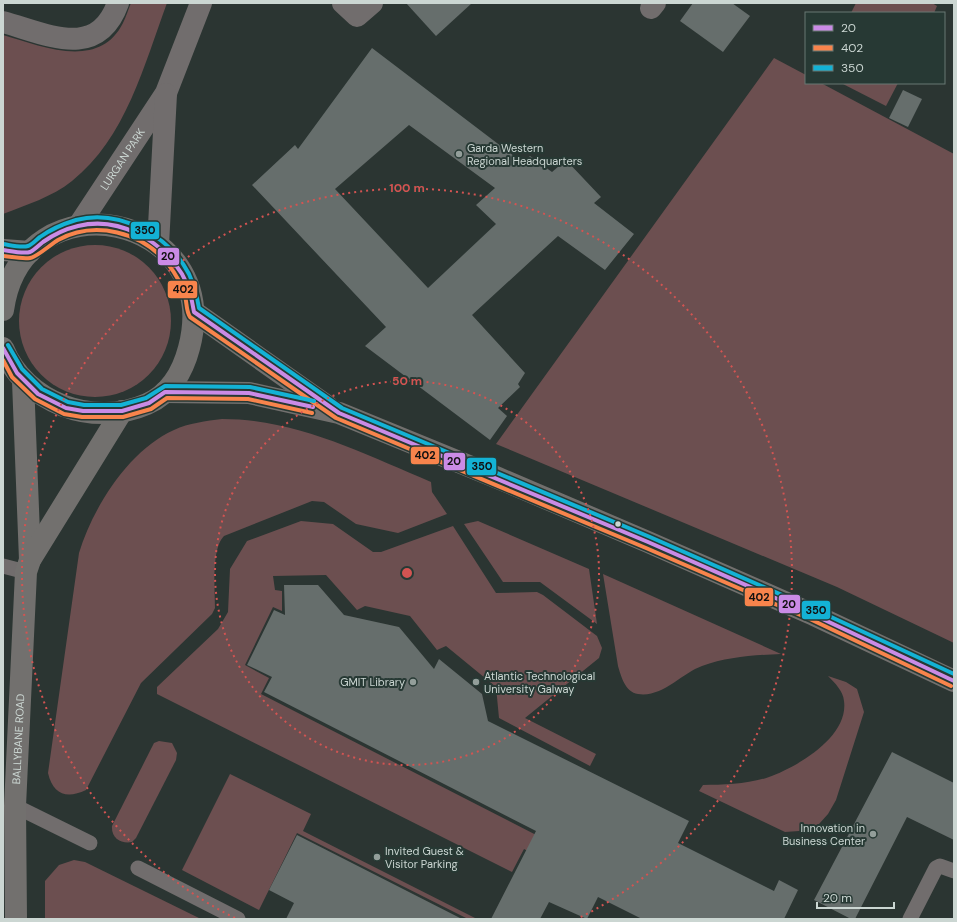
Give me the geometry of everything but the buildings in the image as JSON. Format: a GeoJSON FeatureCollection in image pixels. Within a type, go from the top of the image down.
{"type":"FeatureCollection","features":[{"type":"Feature","properties":{"kind":"main road"},"geometry":{"type":"LineString","coordinates":[[3,310],[12,280],[30,252],[54,234],[79,225],[100,223],[113,225],[141,235],[158,245],[179,268],[189,288],[194,312],[192,333],[184,362],[174,380],[165,392],[149,403],[122,411],[96,413],[66,408],[38,394],[23,381],[10,363],[3,348]]}},
{"type":"Feature","properties":{"kind":"main road"},"geometry":{"type":"LineString","coordinates":[[3,250],[30,252]]}},
{"type":"Feature","properties":{"kind":"main road"},"geometry":{"type":"LineString","coordinates":[[194,312],[339,413]]}},
{"type":"Feature","properties":{"kind":"main road","name":"BALLYBANE ROAD"},"geometry":{"type":"LineString","coordinates":[[16,919],[15,806],[28,566],[23,381]]}},
{"type":"Feature","properties":{"kind":"main road"},"geometry":{"type":"LineString","coordinates":[[165,392],[249,393],[339,413],[498,478],[648,542],[814,615],[954,681]]}},
{"type":"Feature","properties":{"kind":"main road","name":"BALLYBANE ROAD"},"geometry":{"type":"LineString","coordinates":[[28,566],[122,411]]}},
{"type":"Feature","properties":{"kind":"street"},"geometry":{"type":"LineString","coordinates":[[3,22],[58,38],[80,39],[104,29],[114,15],[118,3]]}},
{"type":"Feature","properties":{"kind":"street","name":"LURGAN PARK"},"geometry":{"type":"LineString","coordinates":[[79,225],[166,93],[201,3]]}},
{"type":"Feature","properties":{"kind":"street"},"geometry":{"type":"LineString","coordinates":[[343,3],[357,16],[372,3]]}},
{"type":"Feature","properties":{"kind":"street","name":"LURGAN PARK"},"geometry":{"type":"LineString","coordinates":[[158,245],[166,93]]}},
{"type":"Feature","properties":{"kind":"lane"},"geometry":{"type":"LineString","coordinates":[[3,566],[28,566]]}},
{"type":"Feature","properties":{"kind":"lane"},"geometry":{"type":"LineString","coordinates":[[15,806],[90,843]]}},
{"type":"Feature","properties":{"kind":"lane"},"geometry":{"type":"LineString","coordinates":[[910,919],[936,868],[940,866],[954,871]]}},
{"type":"Feature","properties":{"kind":"lane"},"geometry":{"type":"LineString","coordinates":[[138,868],[238,919]]}},
{"type":"Feature","properties":{"kind":"shaded area"},"geometry":{"type":"Polygon","coordinates":[[[131,3],[167,3],[141,75],[120,122],[91,164],[72,181],[56,192],[3,214],[3,35],[51,49],[85,51],[99,47],[113,38],[123,23],[131,3]]]}},
{"type":"Feature","properties":{"kind":"shaded area"},"geometry":{"type":"Polygon","coordinates":[[[856,3],[932,3],[937,6],[934,12],[852,12],[856,3]]]}},
{"type":"Feature","properties":{"kind":"shaded area"},"geometry":{"type":"Polygon","coordinates":[[[774,58],[805,74],[805,84],[823,84],[954,154],[954,643],[837,587],[496,444],[774,58]]]}},
{"type":"Feature","properties":{"kind":"shaded area"},"geometry":{"type":"Polygon","coordinates":[[[843,84],[897,84],[886,106],[843,84]]]}},
{"type":"Feature","properties":{"kind":"shaded area"},"geometry":{"type":"Polygon","coordinates":[[[88,245],[102,245],[117,248],[131,254],[149,267],[162,285],[168,299],[171,321],[168,343],[162,357],[149,375],[131,388],[117,394],[102,397],[88,397],[73,394],[59,388],[47,380],[36,369],[28,357],[22,343],[19,328],[19,314],[22,299],[28,285],[36,273],[47,262],[59,254],[73,248],[88,245]]]}},
{"type":"Feature","properties":{"kind":"shaded area"},"geometry":{"type":"Polygon","coordinates":[[[222,419],[276,425],[303,432],[329,440],[380,460],[431,482],[432,492],[447,514],[398,533],[356,524],[324,502],[312,501],[224,536],[217,550],[215,560],[215,608],[212,614],[141,683],[86,790],[73,794],[62,793],[53,786],[48,773],[79,553],[85,535],[103,499],[128,466],[142,451],[158,439],[174,430],[198,423],[222,419]]]}},
{"type":"Feature","properties":{"kind":"shaded area"},"geometry":{"type":"Polygon","coordinates":[[[301,521],[333,524],[373,552],[381,552],[453,526],[496,593],[537,592],[597,636],[602,648],[599,658],[525,718],[596,754],[590,766],[499,718],[496,687],[446,646],[437,650],[410,616],[365,606],[357,610],[326,575],[273,576],[275,590],[282,591],[282,611],[273,607],[245,665],[269,678],[261,694],[542,838],[534,854],[524,849],[512,872],[157,694],[157,687],[218,629],[228,612],[230,569],[247,541],[301,521]]]}},
{"type":"Feature","properties":{"kind":"shaded area"},"geometry":{"type":"Polygon","coordinates":[[[478,521],[589,569],[597,624],[540,582],[503,582],[464,524],[478,521]]]}},
{"type":"Feature","properties":{"kind":"shaded area"},"geometry":{"type":"Polygon","coordinates":[[[603,574],[781,654],[721,660],[694,669],[664,689],[647,694],[634,693],[624,683],[618,666],[603,574]]]}},
{"type":"Feature","properties":{"kind":"shaded area"},"geometry":{"type":"Polygon","coordinates":[[[828,676],[846,682],[857,689],[864,712],[836,800],[828,814],[819,824],[799,831],[785,832],[699,791],[703,785],[745,783],[769,777],[793,766],[819,749],[838,727],[843,714],[844,701],[842,694],[836,684],[828,676]]]}},
{"type":"Feature","properties":{"kind":"shaded area"},"geometry":{"type":"Polygon","coordinates":[[[159,741],[172,743],[177,753],[176,760],[136,838],[132,842],[121,841],[113,834],[112,826],[154,743],[159,741]]]}},
{"type":"Feature","properties":{"kind":"shaded area"},"geometry":{"type":"Polygon","coordinates":[[[230,774],[311,814],[303,831],[477,919],[468,919],[297,833],[259,910],[182,870],[230,774]]]}},
{"type":"Feature","properties":{"kind":"shaded area"},"geometry":{"type":"Polygon","coordinates":[[[74,860],[85,862],[201,919],[45,919],[45,881],[59,865],[74,860]]]}},
{"type":"Feature","properties":{"kind":"transit line","name":"350"},"geometry":{"type":"LineString","coordinates":[[3,244],[25,247],[44,234],[66,223],[92,218],[109,218],[141,228],[156,237],[180,260],[191,278],[199,308],[342,408],[650,537],[816,610],[954,674]]}},
{"type":"Feature","properties":{"kind":"transit line","name":"20"},"geometry":{"type":"LineString","coordinates":[[3,250],[27,253],[59,232],[78,226],[93,224],[109,224],[138,234],[151,241],[163,251],[182,274],[187,283],[194,312],[339,413],[648,542],[814,615],[954,681]]}},
{"type":"Feature","properties":{"kind":"transit line","name":"402"},"geometry":{"type":"LineString","coordinates":[[3,256],[30,258],[58,240],[72,234],[87,231],[102,230],[117,232],[132,237],[157,253],[171,268],[182,288],[190,317],[336,418],[646,548],[812,620],[951,686]]}},
{"type":"Feature","properties":{"kind":"transit line","name":"350"},"geometry":{"type":"LineString","coordinates":[[8,345],[22,369],[42,389],[68,402],[84,405],[121,405],[146,398],[165,386],[250,387],[314,401]]}},
{"type":"Feature","properties":{"kind":"transit line","name":"20"},"geometry":{"type":"LineString","coordinates":[[3,348],[17,373],[38,394],[66,408],[83,411],[122,411],[149,403],[165,392],[249,393],[313,407]]}},
{"type":"Feature","properties":{"kind":"transit line","name":"402"},"geometry":{"type":"LineString","coordinates":[[3,360],[12,377],[35,399],[64,414],[82,417],[123,417],[151,409],[167,398],[248,399],[312,413]]}},
{"type":"Feature","properties":{"kind":"place","name":"Garda Western Regional Headquarters"},"geometry":{"type":"Point","coordinates":[459,154]}},
{"type":"Feature","properties":{"kind":"place","name":"GMIT Library"},"geometry":{"type":"Point","coordinates":[413,682]}},
{"type":"Feature","properties":{"kind":"place","name":"Atlantic Technological University Galway"},"geometry":{"type":"Point","coordinates":[476,682]}},
{"type":"Feature","properties":{"kind":"place","name":"Innovation in Business Center"},"geometry":{"type":"Point","coordinates":[873,834]}},
{"type":"Feature","properties":{"kind":"place","name":"Invited Guest & Visitor Parking"},"geometry":{"type":"Point","coordinates":[377,857]}}]}
